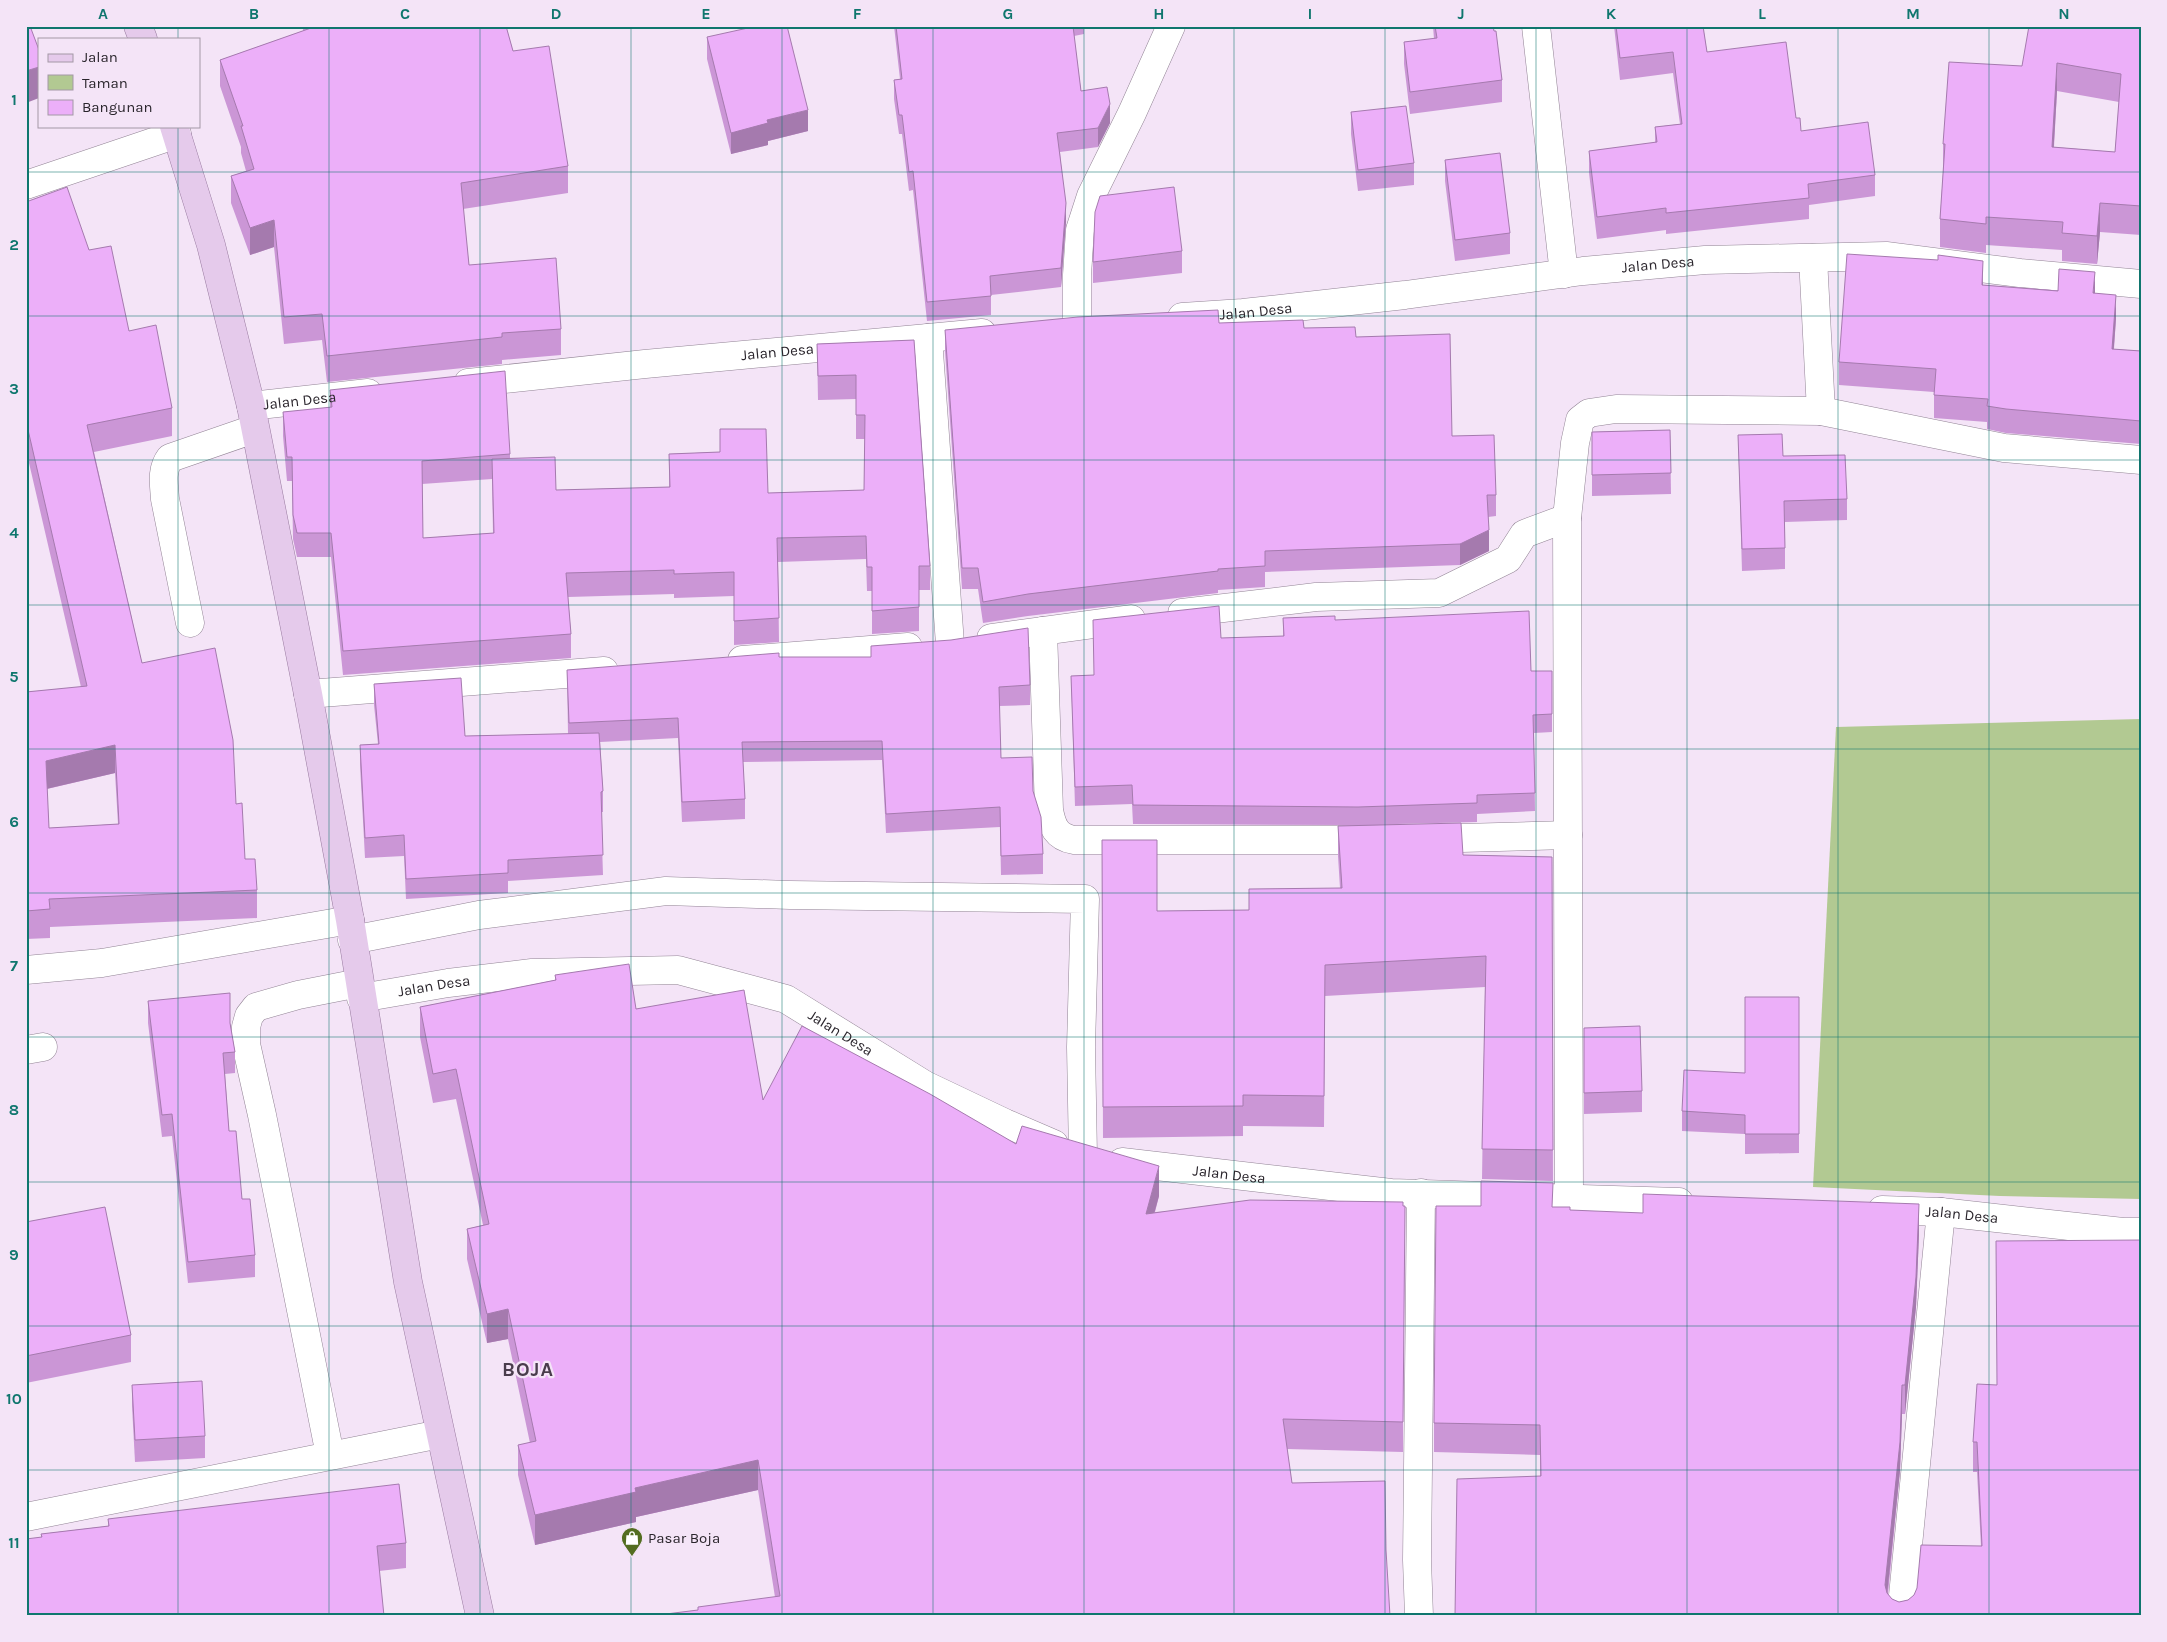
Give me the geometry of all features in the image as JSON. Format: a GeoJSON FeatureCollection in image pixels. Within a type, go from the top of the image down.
{"type":"FeatureCollection","features":[{"type":"Feature","properties":{"kind":"main road"},"geometry":{"type":"LineString","coordinates":[[138,26],[143,38]]}},
{"type":"Feature","properties":{"kind":"main road"},"geometry":{"type":"LineString","coordinates":[[175,130],[211,245],[252,418],[308,694],[351,930],[408,1282],[480,1616]]}},
{"type":"Feature","properties":{"kind":"street"},"geometry":{"type":"LineString","coordinates":[[1106,322],[1067,324],[1077,275],[1080,230],[1090,196],[1132,113],[1171,26]]}},
{"type":"Feature","properties":{"kind":"street"},"geometry":{"type":"LineString","coordinates":[[1536,26],[1564,274]]}},
{"type":"Feature","properties":{"kind":"street"},"geometry":{"type":"LineString","coordinates":[[26,185],[175,130]]}},
{"type":"Feature","properties":{"kind":"street","name":"Jalan Desa"},"geometry":{"type":"LineString","coordinates":[[1155,319],[1243,314],[1564,274],[1705,260],[1886,256],[2020,273],[2141,284]]}},
{"type":"Feature","properties":{"kind":"street"},"geometry":{"type":"LineString","coordinates":[[1813,258],[1821,411]]}},
{"type":"Feature","properties":{"kind":"street","name":"Jalan Desa"},"geometry":{"type":"LineString","coordinates":[[448,385],[664,362],[1008,330]]}},
{"type":"Feature","properties":{"kind":"street"},"geometry":{"type":"LineString","coordinates":[[928,338],[950,644]]}},
{"type":"Feature","properties":{"kind":"street","name":"Jalan Desa"},"geometry":{"type":"LineString","coordinates":[[190,623],[165,498],[164,478],[166,464],[170,458],[252,418],[389,391]]}},
{"type":"Feature","properties":{"kind":"street"},"geometry":{"type":"LineString","coordinates":[[1569,1197],[1567,518],[1575,443],[1580,420],[1590,414],[1616,409],[1821,411],[2004,448],[2141,460]]}},
{"type":"Feature","properties":{"kind":"street"},"geometry":{"type":"LineString","coordinates":[[713,662],[950,644],[1316,598],[1439,593],[1508,559],[1524,534],[1567,518]]}},
{"type":"Feature","properties":{"kind":"street"},"geometry":{"type":"LineString","coordinates":[[1043,631],[1048,810],[1056,831],[1067,839],[1358,841],[1568,834]]}},
{"type":"Feature","properties":{"kind":"street"},"geometry":{"type":"LineString","coordinates":[[308,694],[624,669]]}},
{"type":"Feature","properties":{"kind":"street"},"geometry":{"type":"LineString","coordinates":[[26,970],[102,963],[666,891],[790,895],[1085,899],[1081,1047],[1083,1156]]}},
{"type":"Feature","properties":{"kind":"street","name":"Jalan Desa"},"geometry":{"type":"LineString","coordinates":[[330,1455],[246,1044],[246,1027],[249,1016],[256,1006],[298,995],[448,983],[532,973],[678,970],[786,999],[925,1085],[1005,1124],[1083,1156],[1157,1167],[1392,1193],[1569,1197],[1706,1203]]}},
{"type":"Feature","properties":{"kind":"street"},"geometry":{"type":"LineString","coordinates":[[1419,1616],[1417,1560],[1421,1194]]}},
{"type":"Feature","properties":{"kind":"street","name":"Jalan Desa"},"geometry":{"type":"LineString","coordinates":[[1853,1209],[1941,1212],[2123,1232],[2141,1232]]}},
{"type":"Feature","properties":{"kind":"street"},"geometry":{"type":"LineString","coordinates":[[1901,1616],[1941,1212]]}},
{"type":"Feature","properties":{"kind":"street"},"geometry":{"type":"LineString","coordinates":[[26,1517],[440,1434]]}},
{"type":"Feature","properties":{"kind":"green space"},"geometry":{"type":"Polygon","coordinates":[[[2141,719],[2141,1199],[2000,1196],[1813,1187],[1836,727],[2141,719]]]}},
{"type":"Feature","properties":{"kind":"building"},"geometry":{"type":"Polygon","coordinates":[[[26,26],[30,26],[38,47],[38,67],[26,71],[26,26]]]}},
{"type":"Feature","properties":{"kind":"building"},"geometry":{"type":"Polygon","coordinates":[[[310,26],[506,26],[513,51],[549,46],[568,166],[461,183],[469,265],[556,258],[561,329],[502,333],[502,337],[327,356],[322,314],[284,317],[274,220],[250,228],[231,176],[254,169],[241,126],[243,126],[220,60],[311,28],[310,26]]]}},
{"type":"Feature","properties":{"kind":"building"},"geometry":{"type":"Polygon","coordinates":[[[757,26],[787,26],[808,110],[767,120],[768,123],[731,133],[707,37],[757,26]]]}},
{"type":"Feature","properties":{"kind":"building"},"geometry":{"type":"Polygon","coordinates":[[[896,26],[1073,26],[1081,91],[1107,87],[1110,104],[1098,128],[1057,133],[1066,203],[1061,268],[990,276],[991,296],[927,302],[913,171],[909,172],[902,115],[899,115],[894,80],[902,79],[896,26]]]}},
{"type":"Feature","properties":{"kind":"building"},"geometry":{"type":"Polygon","coordinates":[[[1435,26],[1493,26],[1494,31],[1496,31],[1502,80],[1410,92],[1404,42],[1437,38],[1435,26]]]}},
{"type":"Feature","properties":{"kind":"building"},"geometry":{"type":"Polygon","coordinates":[[[1616,26],[1703,26],[1707,52],[1786,42],[1796,118],[1800,118],[1801,131],[1868,122],[1875,175],[1808,184],[1809,198],[1666,213],[1666,208],[1597,217],[1589,151],[1657,142],[1655,127],[1682,124],[1673,52],[1620,58],[1616,26]]]}},
{"type":"Feature","properties":{"kind":"building"},"geometry":{"type":"Polygon","coordinates":[[[2029,26],[2141,26],[2141,206],[2100,203],[2097,236],[2062,233],[2063,222],[1986,217],[1986,224],[1940,219],[1949,62],[2022,66],[2029,26]],[[2057,63],[2052,147],[2115,152],[2121,74],[2057,63]]]}},
{"type":"Feature","properties":{"kind":"building"},"geometry":{"type":"Polygon","coordinates":[[[1406,106],[1414,163],[1358,170],[1351,112],[1406,106]]]}},
{"type":"Feature","properties":{"kind":"building"},"geometry":{"type":"Polygon","coordinates":[[[1500,153],[1510,233],[1455,240],[1445,160],[1500,153]]]}},
{"type":"Feature","properties":{"kind":"building"},"geometry":{"type":"Polygon","coordinates":[[[67,187],[89,250],[111,246],[129,331],[156,325],[172,408],[87,425],[142,663],[215,648],[233,740],[236,804],[242,803],[245,859],[255,859],[257,890],[49,899],[50,909],[26,911],[26,692],[87,686],[26,421],[26,202],[67,187]],[[115,745],[46,761],[49,828],[119,824],[115,745]]]}},
{"type":"Feature","properties":{"kind":"building"},"geometry":{"type":"Polygon","coordinates":[[[1174,187],[1182,251],[1093,262],[1095,212],[1100,196],[1174,187]]]}},
{"type":"Feature","properties":{"kind":"building"},"geometry":{"type":"Polygon","coordinates":[[[1847,254],[1938,260],[1938,255],[1983,261],[1982,285],[2058,291],[2059,269],[2095,272],[2093,293],[2116,295],[2112,349],[2141,351],[2141,421],[1987,406],[1988,399],[1934,395],[1936,369],[1839,362],[1847,254]]]}},
{"type":"Feature","properties":{"kind":"building"},"geometry":{"type":"Polygon","coordinates":[[[1218,310],[1219,323],[1303,320],[1304,328],[1355,327],[1356,337],[1450,334],[1452,436],[1494,435],[1496,495],[1487,495],[1489,530],[1460,544],[1265,551],[1265,566],[1218,569],[1218,571],[1028,594],[983,602],[978,568],[962,568],[945,330],[1078,317],[1218,310]]]}},
{"type":"Feature","properties":{"kind":"building"},"geometry":{"type":"Polygon","coordinates":[[[914,340],[930,566],[919,566],[919,607],[872,611],[872,567],[867,567],[866,536],[777,538],[779,618],[734,621],[734,572],[674,574],[674,570],[566,573],[571,634],[343,651],[331,533],[297,533],[293,515],[292,457],[287,457],[283,412],[332,407],[330,390],[505,371],[510,454],[422,461],[423,538],[494,533],[492,459],[555,457],[556,490],[670,487],[669,454],[720,452],[720,429],[766,429],[768,493],[864,490],[865,415],[856,415],[856,375],[818,376],[817,344],[914,340]]]}},
{"type":"Feature","properties":{"kind":"building"},"geometry":{"type":"Polygon","coordinates":[[[1670,430],[1671,473],[1592,475],[1592,432],[1670,430]]]}},
{"type":"Feature","properties":{"kind":"building"},"geometry":{"type":"Polygon","coordinates":[[[1782,434],[1783,456],[1845,455],[1847,499],[1784,501],[1785,548],[1742,549],[1738,435],[1782,434]]]}},
{"type":"Feature","properties":{"kind":"building"},"geometry":{"type":"Polygon","coordinates":[[[1219,606],[1221,638],[1284,636],[1283,618],[1335,616],[1335,620],[1529,611],[1531,671],[1552,671],[1552,714],[1533,715],[1535,793],[1477,795],[1477,803],[1358,807],[1133,805],[1132,785],[1075,787],[1071,676],[1094,675],[1093,620],[1219,606]]]}},
{"type":"Feature","properties":{"kind":"building"},"geometry":{"type":"Polygon","coordinates":[[[1028,628],[1030,685],[999,687],[1001,758],[1032,757],[1033,791],[1041,817],[1043,854],[1001,856],[1000,807],[886,814],[882,741],[742,742],[745,799],[682,802],[678,718],[569,723],[567,670],[779,653],[779,657],[871,657],[871,646],[951,640],[1028,628]]]}},
{"type":"Feature","properties":{"kind":"building"},"geometry":{"type":"Polygon","coordinates":[[[461,678],[465,736],[599,733],[603,791],[601,792],[603,855],[508,860],[508,873],[406,879],[404,835],[365,838],[360,745],[379,744],[374,684],[461,678]]]}},
{"type":"Feature","properties":{"kind":"building"},"geometry":{"type":"Polygon","coordinates":[[[1461,823],[1463,855],[1552,857],[1553,1150],[1482,1149],[1486,956],[1325,965],[1324,1096],[1243,1095],[1243,1106],[1103,1107],[1102,840],[1157,840],[1157,911],[1249,910],[1249,889],[1342,888],[1338,826],[1461,823]]]}},
{"type":"Feature","properties":{"kind":"building"},"geometry":{"type":"Polygon","coordinates":[[[629,964],[636,1009],[744,990],[763,1100],[802,1026],[930,1094],[1016,1144],[1022,1126],[1159,1166],[1146,1214],[1250,1200],[1403,1202],[1403,1206],[1405,1206],[1403,1422],[1283,1419],[1292,1483],[1385,1481],[1386,1550],[1390,1616],[650,1616],[698,1610],[698,1607],[780,1596],[758,1460],[635,1488],[636,1492],[535,1515],[518,1445],[536,1441],[508,1309],[487,1314],[467,1229],[489,1224],[456,1069],[433,1074],[420,1007],[556,980],[555,975],[629,964]]]}},
{"type":"Feature","properties":{"kind":"building"},"geometry":{"type":"Polygon","coordinates":[[[230,993],[230,1023],[235,1052],[223,1053],[229,1131],[236,1131],[242,1199],[250,1199],[255,1255],[188,1262],[172,1114],[162,1115],[148,1001],[230,993]]]}},
{"type":"Feature","properties":{"kind":"building"},"geometry":{"type":"Polygon","coordinates":[[[1745,997],[1799,997],[1799,1134],[1745,1134],[1745,1115],[1682,1111],[1684,1070],[1745,1073],[1745,997]]]}},
{"type":"Feature","properties":{"kind":"building"},"geometry":{"type":"Polygon","coordinates":[[[1640,1026],[1642,1091],[1584,1093],[1584,1028],[1640,1026]]]}},
{"type":"Feature","properties":{"kind":"building"},"geometry":{"type":"Polygon","coordinates":[[[1481,1181],[1553,1183],[1552,1207],[1570,1207],[1570,1210],[1643,1213],[1643,1194],[1919,1204],[1916,1277],[1905,1385],[1902,1385],[1900,1442],[1885,1585],[1887,1593],[1892,1599],[1899,1602],[1908,1600],[1914,1595],[1917,1588],[1921,1545],[1982,1546],[1977,1442],[1973,1442],[1977,1384],[1997,1385],[1996,1241],[2141,1240],[2141,1616],[1455,1616],[1457,1479],[1541,1476],[1540,1425],[1434,1423],[1436,1206],[1481,1206],[1481,1181]]]}},
{"type":"Feature","properties":{"kind":"building"},"geometry":{"type":"Polygon","coordinates":[[[105,1207],[131,1335],[26,1356],[26,1222],[105,1207]]]}},
{"type":"Feature","properties":{"kind":"building"},"geometry":{"type":"Polygon","coordinates":[[[202,1381],[205,1436],[135,1440],[132,1385],[202,1381]]]}},
{"type":"Feature","properties":{"kind":"building"},"geometry":{"type":"Polygon","coordinates":[[[399,1484],[406,1543],[377,1546],[384,1616],[26,1616],[26,1539],[42,1537],[41,1534],[109,1526],[108,1519],[399,1484]]]}},
{"type":"Feature","properties":{"kind":"place","name":"Pasar Boja"},"geometry":{"type":"Point","coordinates":[632,1557]}},
{"type":"Feature","properties":{"kind":"district","name":"BOJA"},"geometry":{"type":"Point","coordinates":[528,1369]}}]}
